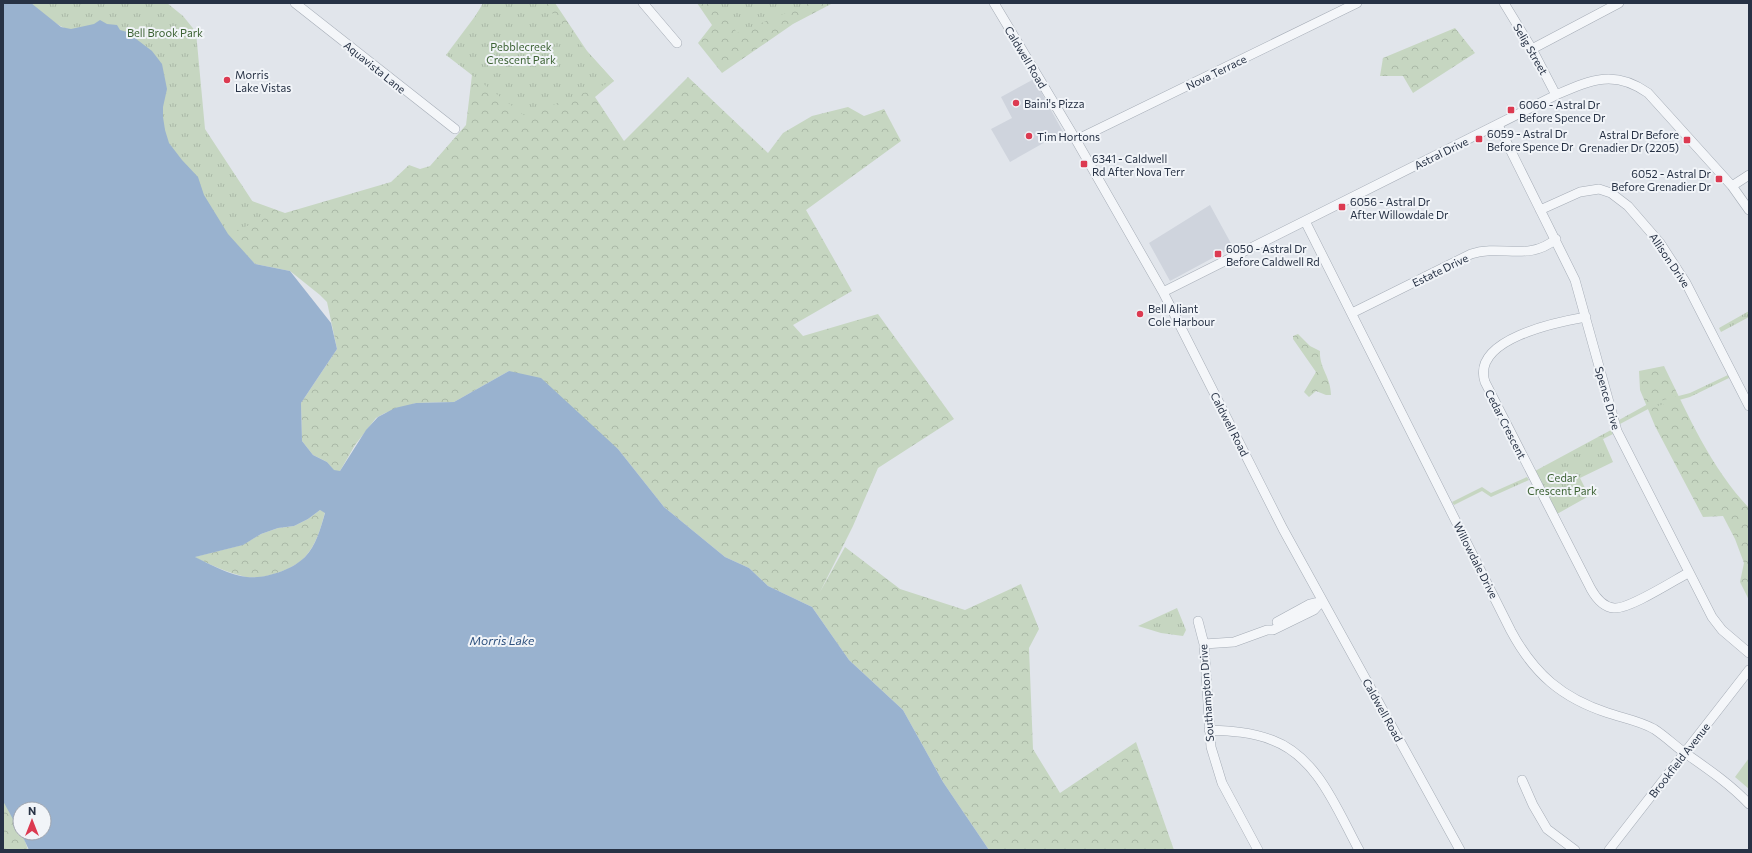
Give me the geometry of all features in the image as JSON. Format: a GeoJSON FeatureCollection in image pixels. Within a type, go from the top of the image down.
{"type":"FeatureCollection","features":[{"type":"Feature","properties":{"kind":"street","name":"Aquavista Lane"},"geometry":{"type":"LineString","coordinates":[[295,3],[455,129]]}},
{"type":"Feature","properties":{"kind":"street"},"geometry":{"type":"LineString","coordinates":[[643,3],[677,42]]}},
{"type":"Feature","properties":{"kind":"street","name":"Caldwell Road"},"geometry":{"type":"LineString","coordinates":[[994,3],[1076,140],[1163,292],[1322,601],[1460,850]]}},
{"type":"Feature","properties":{"kind":"street","name":"Nova Terrace"},"geometry":{"type":"LineString","coordinates":[[1076,140],[1356,3]]}},
{"type":"Feature","properties":{"kind":"street","name":"Selig Street"},"geometry":{"type":"LineString","coordinates":[[1504,3],[1532,49],[1556,95]]}},
{"type":"Feature","properties":{"kind":"street"},"geometry":{"type":"LineString","coordinates":[[1532,49],[1619,3]]}},
{"type":"Feature","properties":{"kind":"street","name":"Astral Drive"},"geometry":{"type":"LineString","coordinates":[[1163,292],[1556,95],[1589,81],[1600,79],[1616,79],[1640,87],[1657,102],[1732,186],[1749,210]]}},
{"type":"Feature","properties":{"kind":"street","name":"Spence Drive"},"geometry":{"type":"LineString","coordinates":[[1498,125],[1575,280],[1616,431],[1688,573],[1717,625],[1749,654]]}},
{"type":"Feature","properties":{"kind":"street"},"geometry":{"type":"LineString","coordinates":[[1732,186],[1749,175]]}},
{"type":"Feature","properties":{"kind":"street","name":"Allison Drive"},"geometry":{"type":"LineString","coordinates":[[1540,210],[1580,192],[1599,189],[1611,193],[1628,206],[1660,243],[1683,277],[1749,406]]}},
{"type":"Feature","properties":{"kind":"street","name":"Willowdale Drive"},"geometry":{"type":"LineString","coordinates":[[1305,221],[1524,654],[1550,683],[1565,694],[1589,706],[1654,730],[1724,781],[1749,804]]}},
{"type":"Feature","properties":{"kind":"street","name":"Estate Drive"},"geometry":{"type":"LineString","coordinates":[[1352,313],[1472,254],[1488,251],[1531,252],[1541,249],[1556,240]]}},
{"type":"Feature","properties":{"kind":"street","name":"Cedar Crescent"},"geometry":{"type":"LineString","coordinates":[[1586,317],[1560,322],[1516,337],[1503,344],[1491,353],[1486,360],[1483,371],[1485,382],[1591,589],[1600,602],[1611,608],[1625,607],[1688,573]]}},
{"type":"Feature","properties":{"kind":"street"},"geometry":{"type":"LineString","coordinates":[[1204,644],[1234,642],[1267,630],[1271,626],[1310,604],[1322,601]]}},
{"type":"Feature","properties":{"kind":"street","name":"Southampton Drive"},"geometry":{"type":"LineString","coordinates":[[1198,621],[1204,644],[1211,747],[1222,783],[1258,850]]}},
{"type":"Feature","properties":{"kind":"street","name":"Brookfield Avenue"},"geometry":{"type":"LineString","coordinates":[[1609,850],[1749,670]]}},
{"type":"Feature","properties":{"kind":"street"},"geometry":{"type":"LineString","coordinates":[[1209,730],[1246,733],[1272,740],[1303,759],[1311,767],[1324,786],[1359,850]]}},
{"type":"Feature","properties":{"kind":"street"},"geometry":{"type":"LineString","coordinates":[[1522,780],[1535,809],[1547,829],[1575,850]]}},
{"type":"Feature","properties":{"kind":"shaded area"},"geometry":{"type":"Polygon","coordinates":[[[1034,79],[1063,132],[1010,162],[991,129],[1012,118],[1001,97],[1034,79]]]}},
{"type":"Feature","properties":{"kind":"shaded area"},"geometry":{"type":"Polygon","coordinates":[[[1210,205],[1233,247],[1170,281],[1149,243],[1210,205]]]}},
{"type":"Feature","properties":{"kind":"green space"},"geometry":{"type":"Polygon","coordinates":[[[24,3],[151,3],[211,153],[244,198],[285,213],[391,182],[409,165],[420,169],[430,166],[466,125],[472,75],[455,51],[483,3],[555,3],[587,51],[614,81],[595,97],[624,141],[688,77],[768,153],[783,133],[812,116],[848,107],[864,116],[884,109],[901,141],[806,210],[852,291],[793,325],[803,336],[878,314],[954,419],[878,468],[853,526],[820,592],[845,547],[900,589],[965,610],[1021,584],[1039,629],[1029,648],[1033,749],[1060,793],[1136,742],[1174,850],[989,850],[943,782],[903,710],[849,660],[812,607],[768,586],[749,568],[725,557],[664,507],[618,449],[509,371],[454,402],[416,403],[385,413],[376,418],[355,445],[340,471],[334,471],[327,462],[313,455],[302,441],[301,403],[337,349],[327,302],[290,271],[255,264],[227,236],[96,45],[24,3]]]}},
{"type":"Feature","properties":{"kind":"green space","name":"Bell Brook Park"},"geometry":{"type":"Polygon","coordinates":[[[31,3],[167,3],[183,16],[196,32],[205,129],[264,219],[228,234],[204,195],[198,177],[169,143],[163,117],[163,107],[167,90],[162,64],[152,51],[127,32],[120,30],[117,25],[105,24],[100,20],[78,28],[67,29],[54,22],[31,3]]]}},
{"type":"Feature","properties":{"kind":"green space","name":"Pebblecreek Crescent Park"},"geometry":{"type":"Polygon","coordinates":[[[485,3],[543,3],[614,81],[525,116],[446,55],[485,3]]]}},
{"type":"Feature","properties":{"kind":"green space"},"geometry":{"type":"Polygon","coordinates":[[[697,3],[833,3],[793,24],[722,73],[698,43],[712,25],[697,3]]]}},
{"type":"Feature","properties":{"kind":"green space"},"geometry":{"type":"Polygon","coordinates":[[[719,3],[810,3],[737,33],[719,3]]]}},
{"type":"Feature","properties":{"kind":"green space"},"geometry":{"type":"Polygon","coordinates":[[[1455,28],[1475,53],[1413,93],[1403,76],[1380,76],[1383,58],[1455,28]]]}},
{"type":"Feature","properties":{"kind":"green space"},"geometry":{"type":"Polygon","coordinates":[[[1749,311],[1749,317],[1721,332],[1719,328],[1749,311]]]}},
{"type":"Feature","properties":{"kind":"green space"},"geometry":{"type":"Polygon","coordinates":[[[1298,334],[1310,346],[1320,351],[1321,363],[1329,383],[1331,395],[1326,395],[1316,391],[1309,397],[1304,392],[1316,372],[1293,339],[1293,336],[1298,334]]]}},
{"type":"Feature","properties":{"kind":"green space"},"geometry":{"type":"Polygon","coordinates":[[[1664,366],[1701,440],[1723,476],[1749,508],[1749,600],[1740,582],[1744,563],[1735,539],[1723,516],[1703,517],[1655,426],[1640,390],[1639,371],[1664,366]]]}},
{"type":"Feature","properties":{"kind":"green space"},"geometry":{"type":"Polygon","coordinates":[[[1730,374],[1731,377],[1690,397],[1650,408],[1620,424],[1619,420],[1648,404],[1690,393],[1730,374]]]}},
{"type":"Feature","properties":{"kind":"green space","name":"Cedar Crescent Park"},"geometry":{"type":"Polygon","coordinates":[[[1611,430],[1613,434],[1603,439],[1613,462],[1580,478],[1589,496],[1557,514],[1535,471],[1611,430]]]}},
{"type":"Feature","properties":{"kind":"green space"},"geometry":{"type":"Polygon","coordinates":[[[1527,477],[1529,480],[1491,497],[1482,491],[1454,505],[1452,502],[1482,487],[1491,493],[1527,477]]]}},
{"type":"Feature","properties":{"kind":"green space"},"geometry":{"type":"Polygon","coordinates":[[[320,510],[325,512],[318,536],[312,547],[300,562],[286,570],[253,578],[226,571],[194,557],[242,545],[261,534],[278,528],[294,526],[308,519],[320,510]]]}},
{"type":"Feature","properties":{"kind":"green space"},"geometry":{"type":"Polygon","coordinates":[[[1177,608],[1186,630],[1183,636],[1161,633],[1138,626],[1177,608]]]}},
{"type":"Feature","properties":{"kind":"green space"},"geometry":{"type":"Polygon","coordinates":[[[1749,758],[1749,789],[1735,777],[1749,758]]]}},
{"type":"Feature","properties":{"kind":"green space"},"geometry":{"type":"Polygon","coordinates":[[[3,799],[12,816],[12,841],[25,841],[28,850],[3,850],[3,799]]]}},
{"type":"Feature","properties":{"kind":"water","name":"Morris Lake"},"geometry":{"type":"Polygon","coordinates":[[[3,3],[31,3],[61,27],[71,29],[94,24],[100,20],[107,24],[117,25],[120,30],[127,32],[152,51],[162,64],[167,89],[163,107],[163,117],[169,143],[198,177],[204,195],[228,234],[255,264],[290,271],[331,323],[337,349],[301,403],[302,441],[313,455],[327,462],[334,470],[340,471],[366,430],[378,417],[395,408],[416,403],[454,402],[509,371],[541,378],[618,449],[664,507],[725,557],[749,568],[768,586],[812,607],[849,660],[903,710],[943,782],[989,850],[29,850],[25,841],[52,841],[52,801],[12,801],[12,817],[3,801],[3,3]],[[320,510],[308,519],[294,526],[278,528],[261,534],[243,545],[195,557],[241,576],[262,577],[278,573],[300,562],[309,553],[318,536],[325,513],[320,510]]]}},
{"type":"Feature","properties":{"kind":"place","name":"Morris Lake Vistas"},"geometry":{"type":"Point","coordinates":[227,80]}},
{"type":"Feature","properties":{"kind":"place","name":"Baini's Pizza"},"geometry":{"type":"Point","coordinates":[1016,103]}},
{"type":"Feature","properties":{"kind":"place","name":"6060 - Astral Dr Before Spence Dr"},"geometry":{"type":"Point","coordinates":[1511,110]}},
{"type":"Feature","properties":{"kind":"place","name":"Tim Hortons"},"geometry":{"type":"Point","coordinates":[1029,136]}},
{"type":"Feature","properties":{"kind":"place","name":"6059 - Astral Dr Before Spence Dr"},"geometry":{"type":"Point","coordinates":[1479,139]}},
{"type":"Feature","properties":{"kind":"place","name":"Astral Dr Before Grenadier Dr (2205)"},"geometry":{"type":"Point","coordinates":[1687,140]}},
{"type":"Feature","properties":{"kind":"place","name":"6341 - Caldwell Rd After Nova Terr"},"geometry":{"type":"Point","coordinates":[1084,164]}},
{"type":"Feature","properties":{"kind":"place","name":"6052 - Astral Dr Before Grenadier Dr"},"geometry":{"type":"Point","coordinates":[1719,179]}},
{"type":"Feature","properties":{"kind":"place","name":"6056 - Astral Dr After Willowdale Dr"},"geometry":{"type":"Point","coordinates":[1342,207]}},
{"type":"Feature","properties":{"kind":"place","name":"6050 - Astral Dr Before Caldwell Rd"},"geometry":{"type":"Point","coordinates":[1218,254]}},
{"type":"Feature","properties":{"kind":"place","name":"Bell Aliant Cole Harbour"},"geometry":{"type":"Point","coordinates":[1140,314]}}]}
